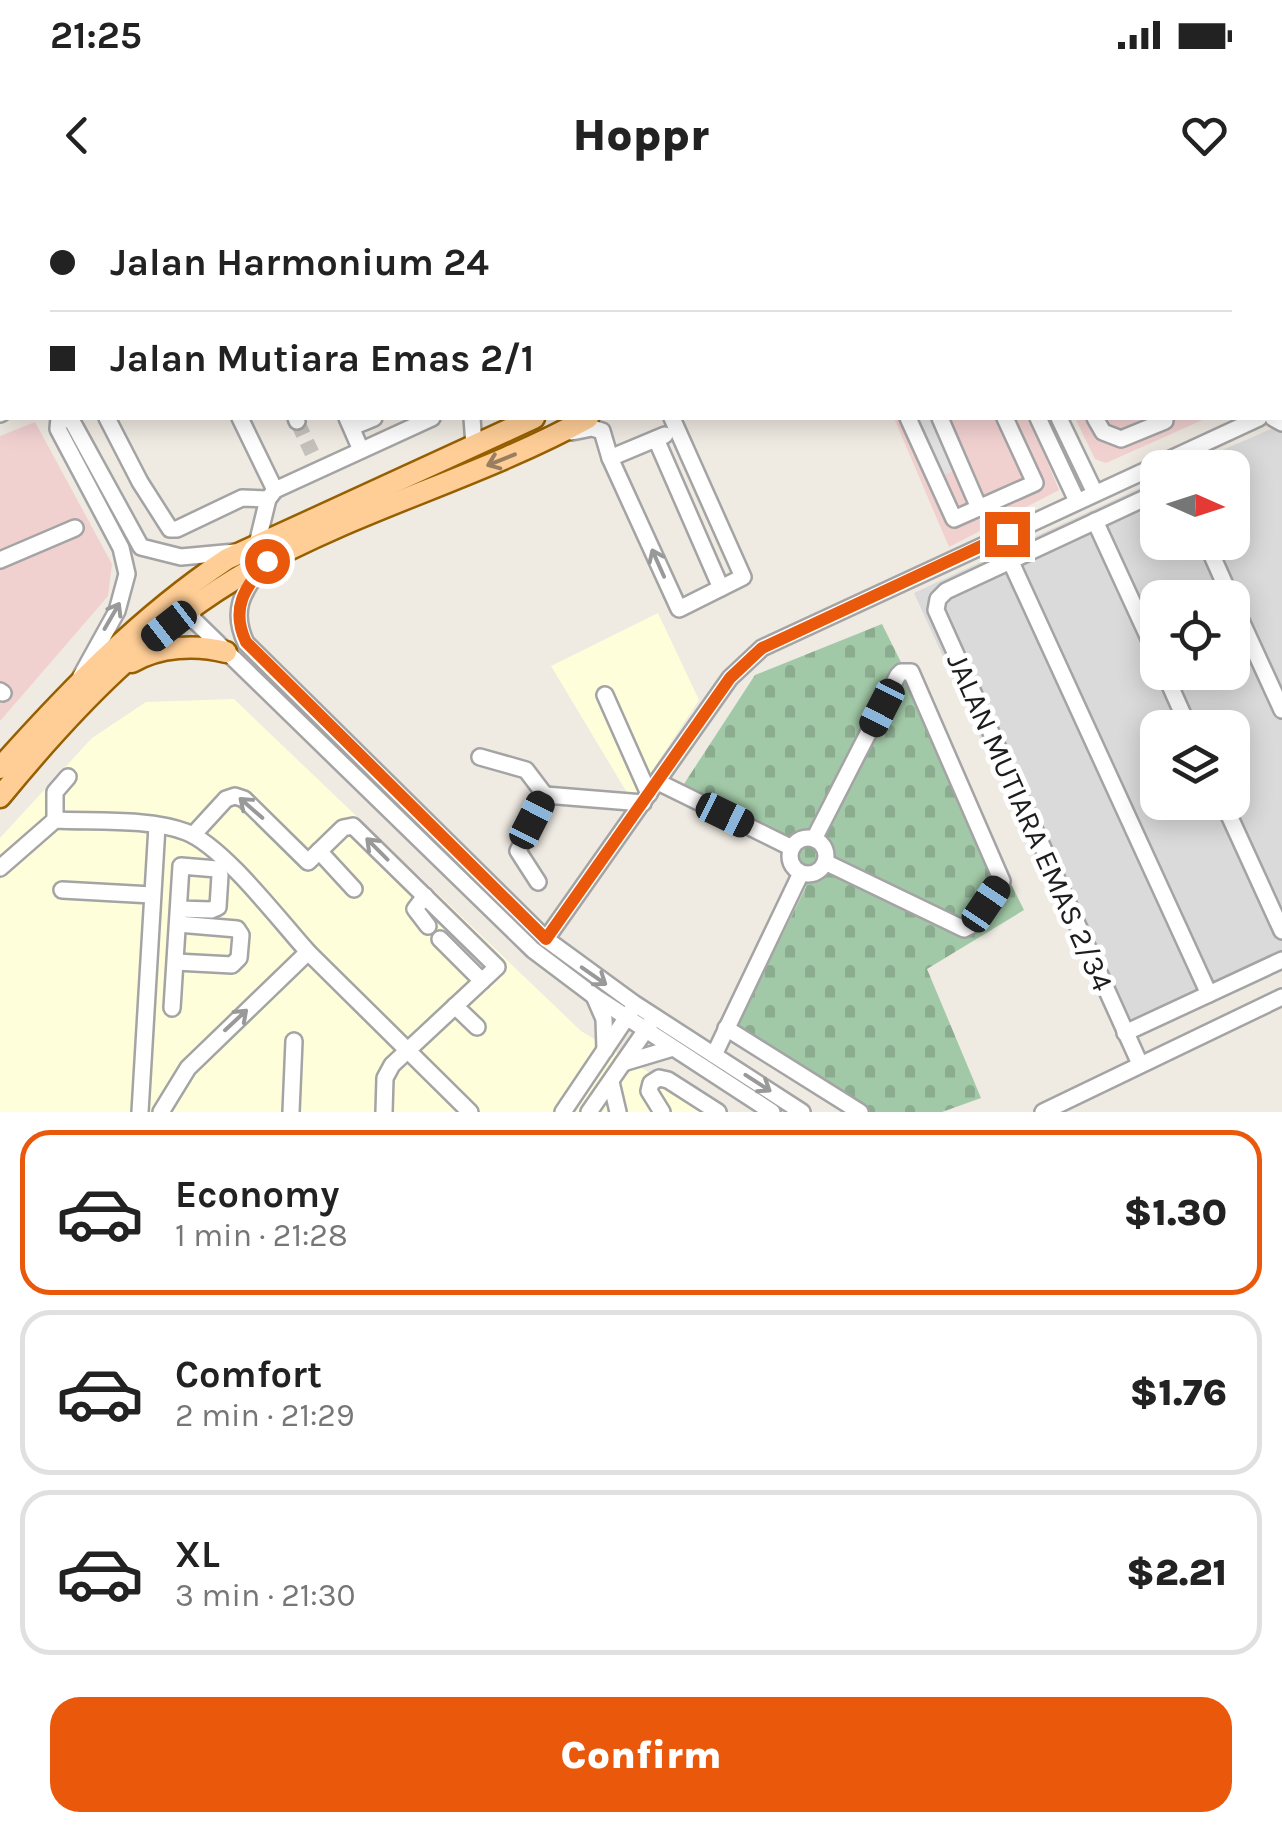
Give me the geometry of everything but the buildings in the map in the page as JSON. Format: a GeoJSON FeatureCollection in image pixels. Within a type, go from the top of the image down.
{"type":"FeatureCollection","features":[{"type":"Feature","properties":{"kind":"main road"},"geometry":{"type":"LineString","coordinates":[[0,797],[103,680],[258,549],[323,534],[545,442],[584,420]]}},
{"type":"Feature","properties":{"kind":"main road"},"geometry":{"type":"LineString","coordinates":[[0,768],[79,680],[194,582],[474,445],[507,422]]}},
{"type":"Feature","properties":{"kind":"main road"},"geometry":{"type":"LineString","coordinates":[[103,680],[138,658],[172,649],[200,646],[226,652]]}},
{"type":"Feature","properties":{"kind":"street"},"geometry":{"type":"LineString","coordinates":[[108,420],[170,529],[242,498],[271,495],[425,420]]}},
{"type":"Feature","properties":{"kind":"street"},"geometry":{"type":"LineString","coordinates":[[241,420],[271,495],[258,549],[238,605],[238,622],[246,642],[546,939],[631,1011],[714,1054],[802,1112]]}},
{"type":"Feature","properties":{"kind":"street"},"geometry":{"type":"LineString","coordinates":[[472,420],[474,445]]}},
{"type":"Feature","properties":{"kind":"street"},"geometry":{"type":"LineString","coordinates":[[909,420],[954,519],[1035,483],[1006,420]]}},
{"type":"Feature","properties":{"kind":"street"},"geometry":{"type":"LineString","coordinates":[[941,420],[979,508]]}},
{"type":"Feature","properties":{"kind":"street"},"geometry":{"type":"LineString","coordinates":[[1039,420],[1077,501]]}},
{"type":"Feature","properties":{"kind":"street"},"geometry":{"type":"LineString","coordinates":[[1060,420],[1095,492]]}},
{"type":"Feature","properties":{"kind":"street"},"geometry":{"type":"LineString","coordinates":[[1096,420],[1103,432],[1121,439],[1163,420]]}},
{"type":"Feature","properties":{"kind":"street"},"geometry":{"type":"LineString","coordinates":[[1165,420],[1179,450]]}},
{"type":"Feature","properties":{"kind":"street"},"geometry":{"type":"LineString","coordinates":[[1187,450],[1254,420]]}},
{"type":"Feature","properties":{"kind":"street"},"geometry":{"type":"LineString","coordinates":[[68,421],[141,547],[181,557],[258,549]]}},
{"type":"Feature","properties":{"kind":"street"},"geometry":{"type":"LineString","coordinates":[[68,421],[128,574],[117,611],[79,680]]}},
{"type":"Feature","properties":{"kind":"street"},"geometry":{"type":"LineString","coordinates":[[350,422],[362,450]]}},
{"type":"Feature","properties":{"kind":"street"},"geometry":{"type":"LineString","coordinates":[[545,442],[592,428],[602,432],[610,458],[679,609],[744,577],[675,424],[656,439],[610,458]]}},
{"type":"Feature","properties":{"kind":"street"},"geometry":{"type":"LineString","coordinates":[[656,439],[721,588]]}},
{"type":"Feature","properties":{"kind":"street"},"geometry":{"type":"LineString","coordinates":[[312,452],[319,469]]}},
{"type":"Feature","properties":{"kind":"street"},"geometry":{"type":"LineString","coordinates":[[546,939],[730,678],[762,648],[1140,471]]}},
{"type":"Feature","properties":{"kind":"street"},"geometry":{"type":"LineString","coordinates":[[1140,500],[1010,560],[1209,994]]}},
{"type":"Feature","properties":{"kind":"street"},"geometry":{"type":"LineString","coordinates":[[1095,520],[1140,619]]}},
{"type":"Feature","properties":{"kind":"street"},"geometry":{"type":"LineString","coordinates":[[0,560],[74,528]]}},
{"type":"Feature","properties":{"kind":"street","name":"JALAN MUTIARA EMAS 2/34"},"geometry":{"type":"LineString","coordinates":[[1010,560],[946,591],[938,598],[936,610],[1140,1064]]}},
{"type":"Feature","properties":{"kind":"street"},"geometry":{"type":"LineString","coordinates":[[190,608],[193,619],[226,652],[533,950],[594,996],[631,1011]]}},
{"type":"Feature","properties":{"kind":"street"},"geometry":{"type":"LineString","coordinates":[[1250,639],[1282,710]]}},
{"type":"Feature","properties":{"kind":"street"},"geometry":{"type":"LineString","coordinates":[[814,839],[898,675],[911,672],[1000,871],[1000,884],[972,925],[964,929],[824,862]]}},
{"type":"Feature","properties":{"kind":"street"},"geometry":{"type":"LineString","coordinates":[[604,694],[650,793]]}},
{"type":"Feature","properties":{"kind":"street"},"geometry":{"type":"LineString","coordinates":[[480,758],[526,770],[545,795]]}},
{"type":"Feature","properties":{"kind":"street"},"geometry":{"type":"LineString","coordinates":[[55,820],[55,792],[68,777]]}},
{"type":"Feature","properties":{"kind":"street"},"geometry":{"type":"LineString","coordinates":[[545,795],[650,793],[792,848]]}},
{"type":"Feature","properties":{"kind":"street"},"geometry":{"type":"LineString","coordinates":[[538,882],[518,850],[545,795]]}},
{"type":"Feature","properties":{"kind":"street"},"geometry":{"type":"LineString","coordinates":[[192,835],[226,799],[235,796],[244,799],[308,862],[343,828],[352,826],[496,967],[392,1065],[385,1078],[384,1112]]}},
{"type":"Feature","properties":{"kind":"street"},"geometry":{"type":"LineString","coordinates":[[0,868],[55,820],[158,826],[192,835],[470,1112]]}},
{"type":"Feature","properties":{"kind":"street"},"geometry":{"type":"LineString","coordinates":[[1232,820],[1282,930]]}},
{"type":"Feature","properties":{"kind":"street"},"geometry":{"type":"LineString","coordinates":[[140,1112],[158,826]]}},
{"type":"Feature","properties":{"kind":"street"},"geometry":{"type":"LineString","coordinates":[[802,839],[814,839],[824,848],[824,862],[815,872],[801,873],[791,862],[792,848],[802,839]]}},
{"type":"Feature","properties":{"kind":"street"},"geometry":{"type":"LineString","coordinates":[[319,851],[354,889]]}},
{"type":"Feature","properties":{"kind":"street"},"geometry":{"type":"LineString","coordinates":[[172,1008],[181,866],[218,863]]}},
{"type":"Feature","properties":{"kind":"street"},"geometry":{"type":"LineString","coordinates":[[179,916],[218,907],[218,863]]}},
{"type":"Feature","properties":{"kind":"street"},"geometry":{"type":"LineString","coordinates":[[714,1054],[801,873]]}},
{"type":"Feature","properties":{"kind":"street"},"geometry":{"type":"LineString","coordinates":[[62,890],[152,895]]}},
{"type":"Feature","properties":{"kind":"street"},"geometry":{"type":"LineString","coordinates":[[425,896],[415,909],[428,926]]}},
{"type":"Feature","properties":{"kind":"street"},"geometry":{"type":"LineString","coordinates":[[176,962],[232,965],[240,958],[238,928],[179,916]]}},
{"type":"Feature","properties":{"kind":"street"},"geometry":{"type":"LineString","coordinates":[[440,939],[482,980]]}},
{"type":"Feature","properties":{"kind":"street"},"geometry":{"type":"LineString","coordinates":[[461,960],[475,946]]}},
{"type":"Feature","properties":{"kind":"street"},"geometry":{"type":"LineString","coordinates":[[161,1112],[188,1068],[308,952]]}},
{"type":"Feature","properties":{"kind":"street"},"geometry":{"type":"LineString","coordinates":[[1125,1033],[1282,960]]}},
{"type":"Feature","properties":{"kind":"street"},"geometry":{"type":"LineString","coordinates":[[594,996],[604,1019],[604,1053]]}},
{"type":"Feature","properties":{"kind":"street"},"geometry":{"type":"LineString","coordinates":[[1042,1112],[1282,998]]}},
{"type":"Feature","properties":{"kind":"street"},"geometry":{"type":"LineString","coordinates":[[456,1006],[477,1027]]}},
{"type":"Feature","properties":{"kind":"street"},"geometry":{"type":"LineString","coordinates":[[564,1112],[631,1011]]}},
{"type":"Feature","properties":{"kind":"street"},"geometry":{"type":"LineString","coordinates":[[650,1023],[672,1048],[772,1112]]}},
{"type":"Feature","properties":{"kind":"street"},"geometry":{"type":"LineString","coordinates":[[589,1112],[650,1023]]}},
{"type":"Feature","properties":{"kind":"street"},"geometry":{"type":"LineString","coordinates":[[726,1028],[860,1112]]}},
{"type":"Feature","properties":{"kind":"street"},"geometry":{"type":"LineString","coordinates":[[291,1112],[294,1041]]}},
{"type":"Feature","properties":{"kind":"street"},"geometry":{"type":"LineString","coordinates":[[622,1063],[672,1048]]}},
{"type":"Feature","properties":{"kind":"street"},"geometry":{"type":"LineString","coordinates":[[662,1112],[648,1092],[651,1083],[659,1078],[718,1112]]}},
{"type":"Feature","properties":{"kind":"street"},"geometry":{"type":"LineString","coordinates":[[585,1083],[606,1089],[618,1112]]}},
{"type":"Feature","properties":{"kind":"shaded area"},"geometry":{"type":"Polygon","coordinates":[[[895,420],[1030,420],[1059,490],[949,547],[895,420]]]}},
{"type":"Feature","properties":{"kind":"shaded area"},"geometry":{"type":"Polygon","coordinates":[[[914,420],[933,420],[956,470],[940,477],[914,420]]]}},
{"type":"Feature","properties":{"kind":"shaded area"},"geometry":{"type":"Polygon","coordinates":[[[1076,420],[1203,420],[1106,463],[1095,459],[1076,420]]]}},
{"type":"Feature","properties":{"kind":"shaded area"},"geometry":{"type":"Polygon","coordinates":[[[35,422],[112,564],[108,596],[0,721],[0,436],[35,422]]]}},
{"type":"Feature","properties":{"kind":"shaded area"},"geometry":{"type":"Polygon","coordinates":[[[1282,424],[1282,971],[1121,1046],[914,593],[1140,488],[1140,560],[1250,560],[1250,450],[1223,450],[1282,424]]]}},
{"type":"Feature","properties":{"kind":"shaded area"},"geometry":{"type":"Polygon","coordinates":[[[658,613],[699,700],[632,801],[551,666],[658,613]]]}},
{"type":"Feature","properties":{"kind":"shaded area"},"geometry":{"type":"Polygon","coordinates":[[[234,699],[581,1031],[714,1112],[0,1112],[0,838],[92,738],[146,702],[234,699]]]}},
{"type":"Feature","properties":{"kind":"green space"},"geometry":{"type":"Polygon","coordinates":[[[882,624],[1024,910],[927,969],[981,1098],[942,1112],[843,1112],[731,1038],[806,887],[785,838],[682,787],[755,675],[882,624]]]}},
{"type":"Feature","properties":{"kind":"tunnel"},"geometry":{"type":"LineString","coordinates":[[297,421],[312,453]]}},
{"type":"Feature","properties":{"kind":"route"},"geometry":{"type":"LineString","coordinates":[[267,561],[246,586],[238,605],[238,622],[246,642],[546,939],[730,678],[746,661],[762,648],[1007,534]]}}]}
